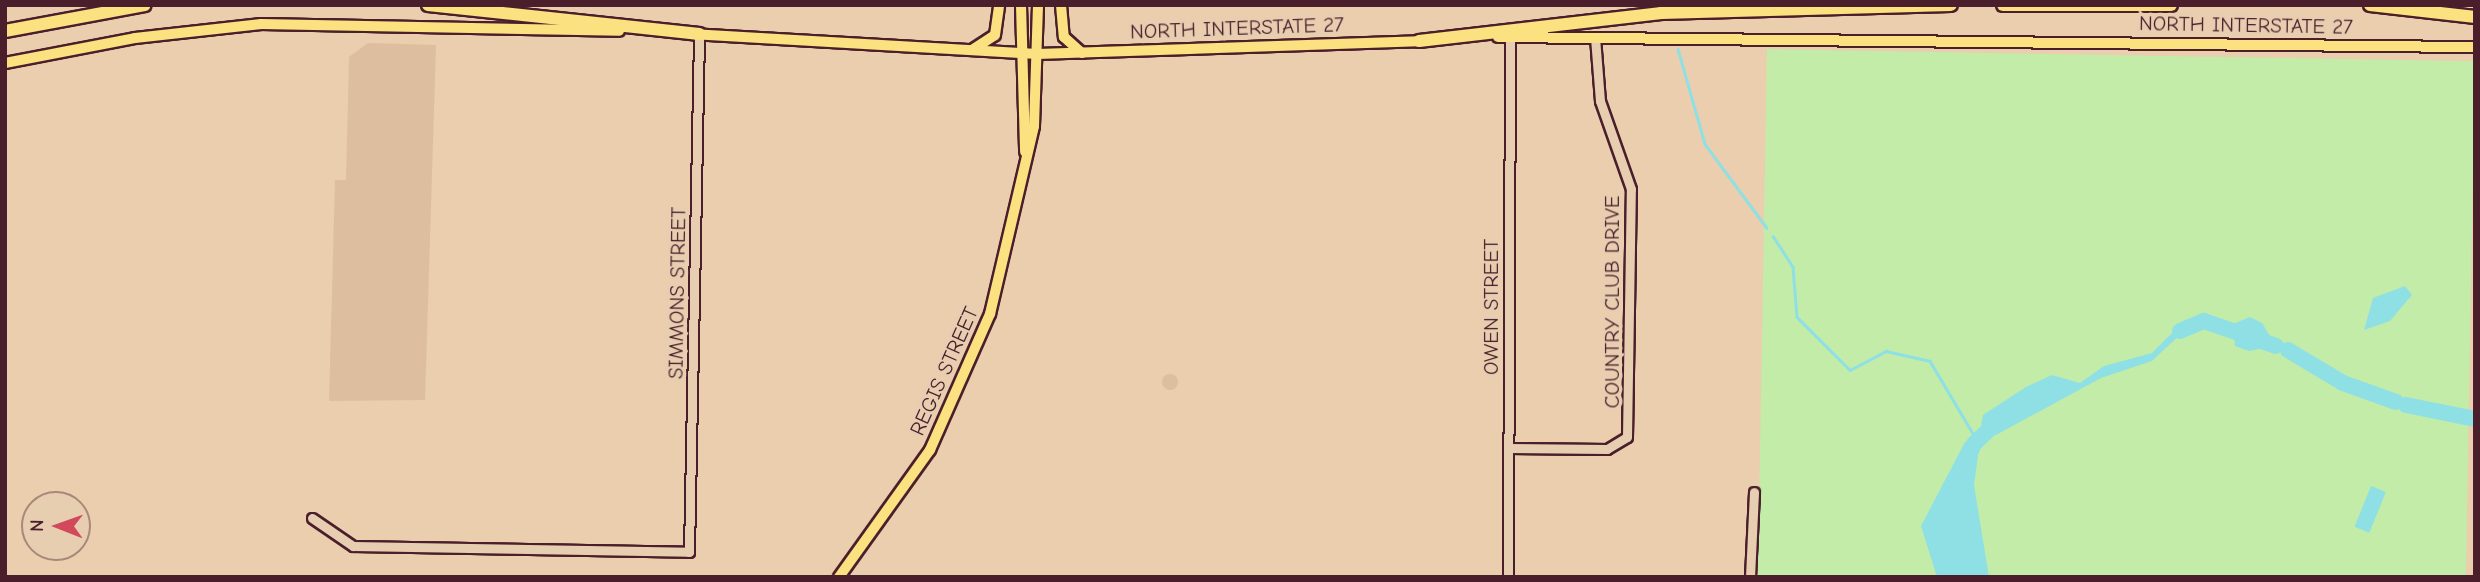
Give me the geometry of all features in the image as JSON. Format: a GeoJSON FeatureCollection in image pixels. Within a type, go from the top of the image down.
{"type":"FeatureCollection","features":[{"type":"Feature","properties":{"kind":"highway"},"geometry":{"type":"LineString","coordinates":[[5,31],[145,5]]}},
{"type":"Feature","properties":{"kind":"highway"},"geometry":{"type":"LineString","coordinates":[[429,5],[699,34]]}},
{"type":"Feature","properties":{"kind":"highway"},"geometry":{"type":"LineString","coordinates":[[1419,41],[1661,13],[1951,5]]}},
{"type":"Feature","properties":{"kind":"highway"},"geometry":{"type":"LineString","coordinates":[[2003,5],[2171,5]]}},
{"type":"Feature","properties":{"kind":"highway"},"geometry":{"type":"LineString","coordinates":[[2370,5],[2475,17]]}},
{"type":"Feature","properties":{"kind":"main road"},"geometry":{"type":"LineString","coordinates":[[969,51],[995,34],[999,5]]}},
{"type":"Feature","properties":{"kind":"main road","name":"REGIS STREET"},"geometry":{"type":"LineString","coordinates":[[1021,5],[1026,155]]}},
{"type":"Feature","properties":{"kind":"main road","name":"REGIS STREET"},"geometry":{"type":"LineString","coordinates":[[839,577],[907,489],[968,375],[1001,280],[1035,111],[1038,5]]}},
{"type":"Feature","properties":{"kind":"main road"},"geometry":{"type":"LineString","coordinates":[[1061,5],[1064,37],[1082,53]]}},
{"type":"Feature","properties":{"kind":"main road","name":"NORTH INTERSTATE 27"},"geometry":{"type":"LineString","coordinates":[[5,63],[135,38],[261,24],[699,34],[1021,54],[1510,37],[2475,47]]}},
{"type":"Feature","properties":{"kind":"street","name":"SIMMONS STREET"},"geometry":{"type":"LineString","coordinates":[[312,518],[353,546],[689,552],[699,34]]}},
{"type":"Feature","properties":{"kind":"street","name":"OWEN STREET"},"geometry":{"type":"LineString","coordinates":[[1508,577],[1510,37]]}},
{"type":"Feature","properties":{"kind":"street","name":"COUNTRY CLUB DRIVE"},"geometry":{"type":"LineString","coordinates":[[1509,448],[1623,445],[1629,418],[1631,189],[1600,101],[1595,37]]}},
{"type":"Feature","properties":{"kind":"street"},"geometry":{"type":"LineString","coordinates":[[1750,577],[1754,492]]}},
{"type":"Feature","properties":{"kind":"shaded area"},"geometry":{"type":"Polygon","coordinates":[[[368,43],[436,45],[425,400],[329,401],[335,180],[346,180],[349,57],[368,43]]]}},
{"type":"Feature","properties":{"kind":"shaded area"},"geometry":{"type":"Polygon","coordinates":[[[1170,374],[1176,376],[1176,388],[1170,390],[1164,388],[1162,382],[1164,376],[1170,374]]]}},
{"type":"Feature","properties":{"kind":"green space"},"geometry":{"type":"Polygon","coordinates":[[[1767,49],[2475,61],[2466,577],[1758,577],[1767,49]]]}},
{"type":"Feature","properties":{"kind":"water"},"geometry":{"type":"Polygon","coordinates":[[[2405,286],[2412,295],[2390,321],[2364,330],[2373,298],[2405,286]]]}},
{"type":"Feature","properties":{"kind":"water"},"geometry":{"type":"Polygon","coordinates":[[[2250,317],[2262,323],[2276,346],[2249,351],[2235,346],[2233,324],[2250,317]]]}},
{"type":"Feature","properties":{"kind":"water"},"geometry":{"type":"Polygon","coordinates":[[[2198,318],[2152,361],[2101,378],[1996,435],[1980,432],[1983,415],[2026,387],[2052,375],[2080,383],[2104,366],[2152,353],[2185,320],[2198,318]]]}},
{"type":"Feature","properties":{"kind":"water"},"geometry":{"type":"Polygon","coordinates":[[[1965,442],[1974,444],[1978,456],[1974,485],[1989,577],[1937,577],[1921,526],[1965,442]]]}},
{"type":"Feature","properties":{"kind":"water"},"geometry":{"type":"Polygon","coordinates":[[[2371,486],[2386,492],[2369,533],[2355,527],[2371,486]]]}},
{"type":"Feature","properties":{"kind":"waterway"},"geometry":{"type":"LineString","coordinates":[[1678,49],[1705,144],[1767,228]]}},
{"type":"Feature","properties":{"kind":"waterway"},"geometry":{"type":"LineString","coordinates":[[1773,236],[1793,267],[1797,317],[1850,370],[1886,351],[1930,361],[1977,440]]}},
{"type":"Feature","properties":{"kind":"waterway"},"geometry":{"type":"LineString","coordinates":[[2180,331],[2204,321],[2276,346]]}},
{"type":"Feature","properties":{"kind":"waterway"},"geometry":{"type":"LineString","coordinates":[[2288,350],[2343,383],[2396,402]]}},
{"type":"Feature","properties":{"kind":"waterway"},"geometry":{"type":"LineString","coordinates":[[2406,405],[2475,419]]}},
{"type":"Feature","properties":{"kind":"waterway"},"geometry":{"type":"LineString","coordinates":[[1965,464],[1974,444],[1998,421]]}}]}
